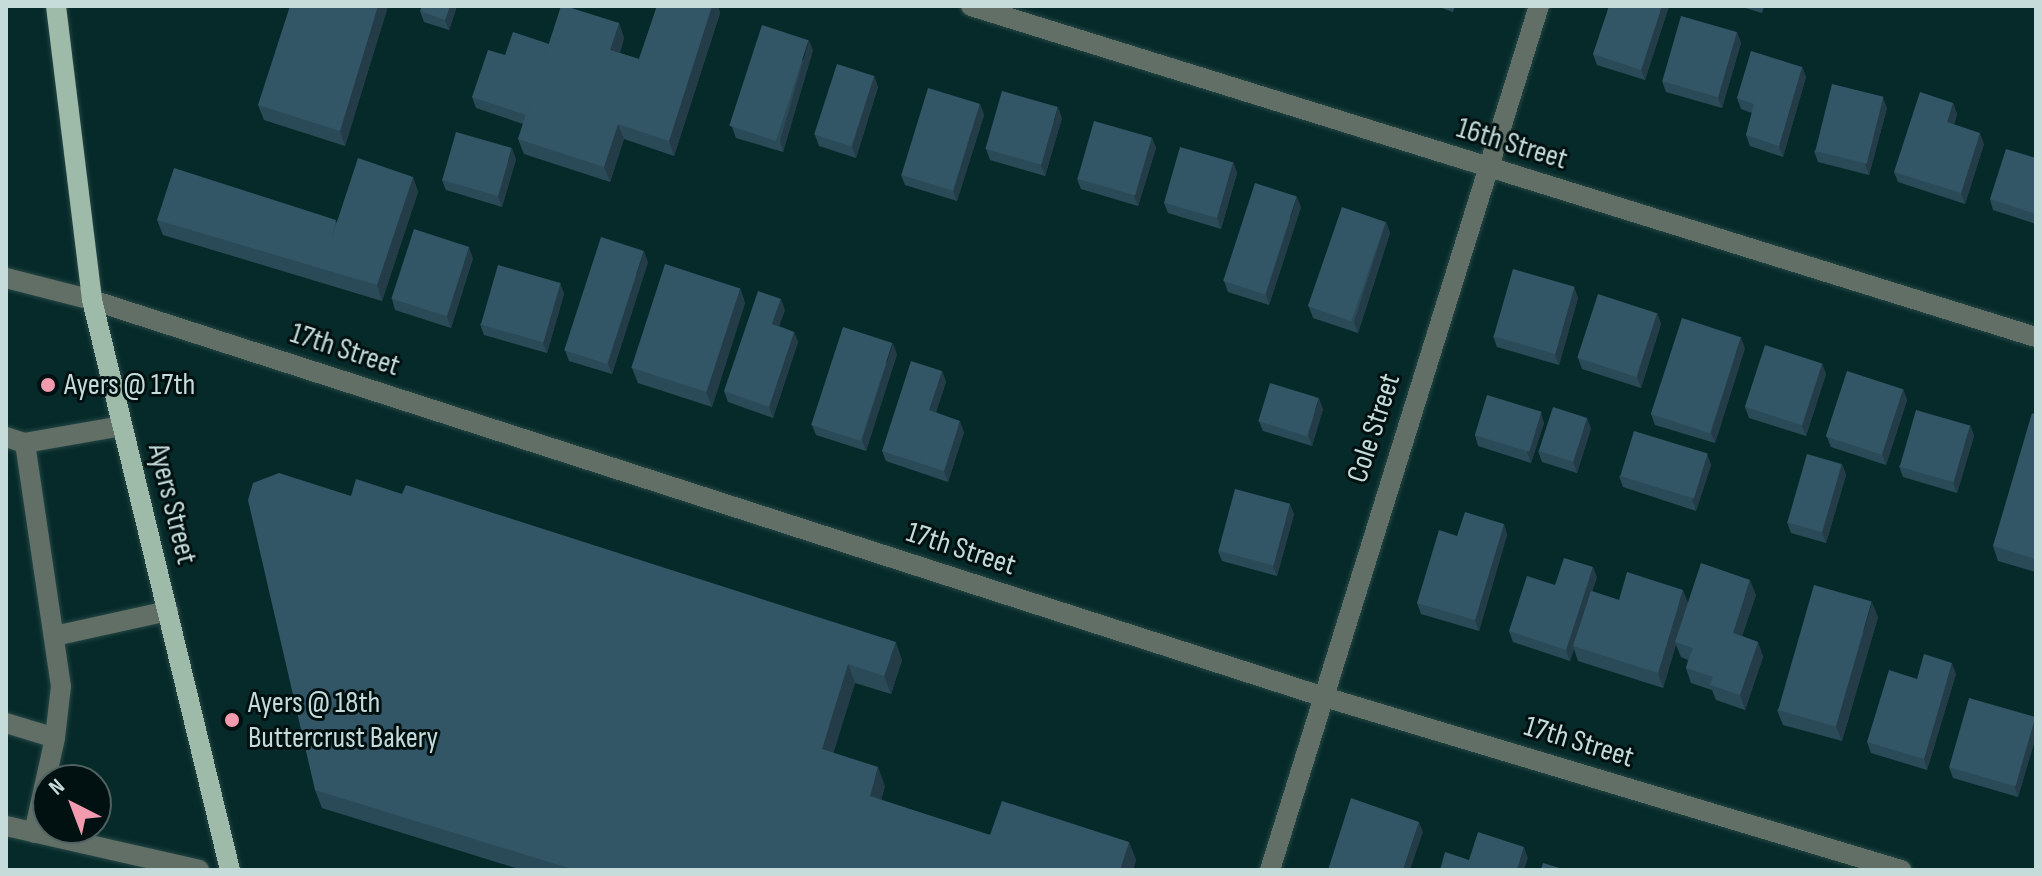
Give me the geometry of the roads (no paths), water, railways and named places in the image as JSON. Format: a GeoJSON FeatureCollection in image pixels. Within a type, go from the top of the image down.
{"type":"FeatureCollection","features":[{"type":"Feature","properties":{"kind":"main road","name":"Ayers Street"},"geometry":{"type":"LineString","coordinates":[[56,6],[92,300],[230,870]]}},
{"type":"Feature","properties":{"kind":"street","name":"16th Street"},"geometry":{"type":"LineString","coordinates":[[971,6],[2036,337]]}},
{"type":"Feature","properties":{"kind":"street","name":"Cole Street"},"geometry":{"type":"LineString","coordinates":[[1270,870],[1321,696],[1539,6]]}},
{"type":"Feature","properties":{"kind":"street","name":"17th Street"},"geometry":{"type":"LineString","coordinates":[[6,278],[92,300],[1321,696],[1901,870]]}},
{"type":"Feature","properties":{"kind":"street"},"geometry":{"type":"LineString","coordinates":[[49,764],[61,686],[16,440],[122,426]]}},
{"type":"Feature","properties":{"kind":"street"},"geometry":{"type":"LineString","coordinates":[[54,636],[168,611]]}},
{"type":"Feature","properties":{"kind":"street"},"geometry":{"type":"LineString","coordinates":[[6,723],[55,738]]}},
{"type":"Feature","properties":{"kind":"street"},"geometry":{"type":"LineString","coordinates":[[6,826],[32,832]]}},
{"type":"Feature","properties":{"kind":"street"},"geometry":{"type":"LineString","coordinates":[[83,844],[199,870]]}},
{"type":"Feature","properties":{"kind":"place","name":"Ayers @ 17th"},"geometry":{"type":"Point","coordinates":[48,385]}},
{"type":"Feature","properties":{"kind":"place","name":"Ayers @ 18th Buttercrust Bakery"},"geometry":{"type":"Point","coordinates":[232,720]}}]}
